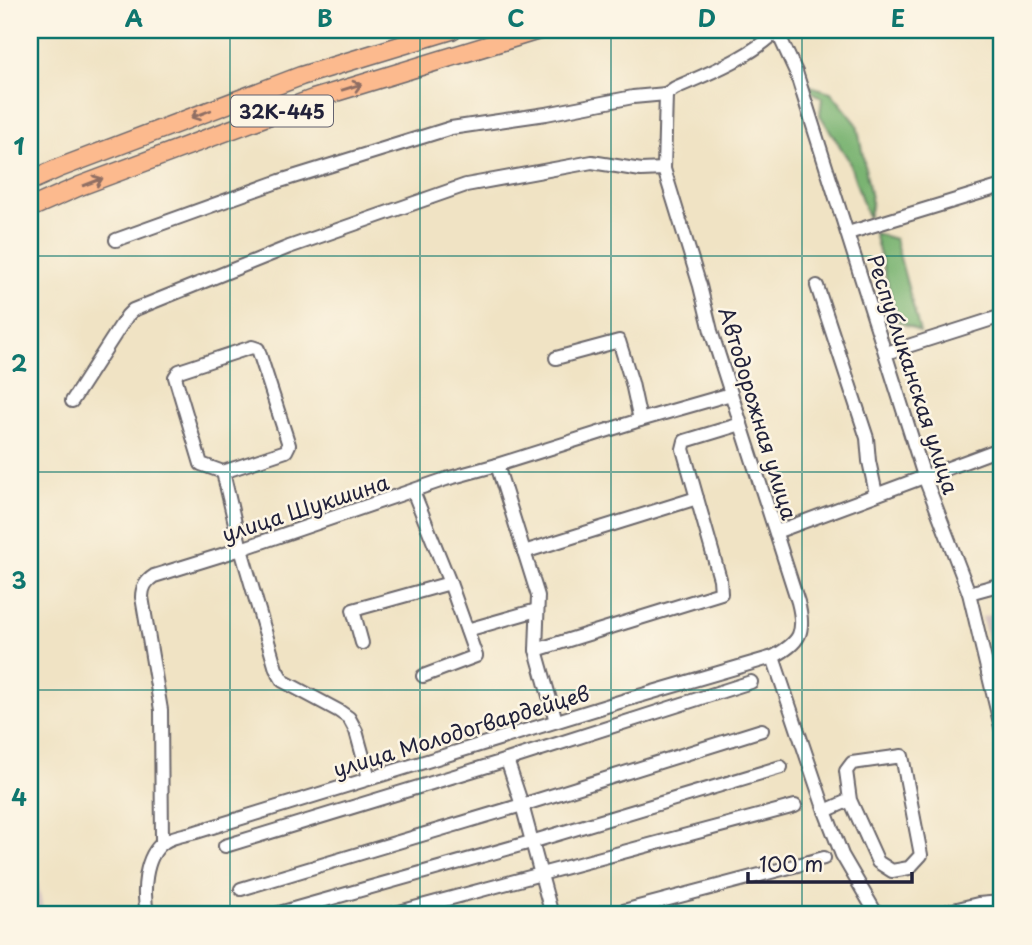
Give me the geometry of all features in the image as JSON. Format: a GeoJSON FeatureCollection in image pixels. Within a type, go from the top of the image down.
{"type":"FeatureCollection","features":[{"type":"Feature","properties":{"kind":"highway","name":"32К-445"},"geometry":{"type":"LineString","coordinates":[[30,181],[301,76],[452,30]]}},
{"type":"Feature","properties":{"kind":"highway","name":"32К-445"},"geometry":{"type":"LineString","coordinates":[[30,208],[80,186],[313,99],[540,30]]}},
{"type":"Feature","properties":{"kind":"street"},"geometry":{"type":"LineString","coordinates":[[116,240],[290,178],[452,128],[633,97],[666,94],[743,57],[761,46],[778,30]]}},
{"type":"Feature","properties":{"kind":"street","name":"Республиканская улица"},"geometry":{"type":"LineString","coordinates":[[778,30],[796,72],[925,476],[969,593],[1001,723]]}},
{"type":"Feature","properties":{"kind":"street","name":"Автодорожная улица"},"geometry":{"type":"LineString","coordinates":[[666,94],[664,169],[802,618],[802,626],[795,642],[773,657]]}},
{"type":"Feature","properties":{"kind":"street"},"geometry":{"type":"LineString","coordinates":[[72,401],[133,310],[289,247],[466,186],[592,162],[641,170],[664,169]]}},
{"type":"Feature","properties":{"kind":"street"},"geometry":{"type":"LineString","coordinates":[[848,233],[1002,186]]}},
{"type":"Feature","properties":{"kind":"street"},"geometry":{"type":"LineString","coordinates":[[817,286],[867,438],[876,494]]}},
{"type":"Feature","properties":{"kind":"street"},"geometry":{"type":"LineString","coordinates":[[887,353],[1002,316]]}},
{"type":"Feature","properties":{"kind":"street"},"geometry":{"type":"LineString","coordinates":[[556,358],[619,341],[640,420]]}},
{"type":"Feature","properties":{"kind":"street"},"geometry":{"type":"LineString","coordinates":[[252,347],[258,349],[289,445],[286,451],[223,472],[201,464],[175,377],[179,371],[252,347]]}},
{"type":"Feature","properties":{"kind":"street","name":"улица Шукшина"},"geometry":{"type":"LineString","coordinates":[[162,843],[161,710],[142,597],[142,588],[148,580],[446,479],[731,394]]}},
{"type":"Feature","properties":{"kind":"street"},"geometry":{"type":"LineString","coordinates":[[536,650],[721,593],[720,579],[683,449],[685,441],[741,424]]}},
{"type":"Feature","properties":{"kind":"street"},"geometry":{"type":"LineString","coordinates":[[776,532],[1002,448]]}},
{"type":"Feature","properties":{"kind":"street"},"geometry":{"type":"LineString","coordinates":[[496,465],[538,596],[536,650],[556,721]]}},
{"type":"Feature","properties":{"kind":"street"},"geometry":{"type":"LineString","coordinates":[[223,472],[241,549],[276,669],[283,681],[349,718],[356,731],[369,778]]}},
{"type":"Feature","properties":{"kind":"street"},"geometry":{"type":"LineString","coordinates":[[413,491],[476,656],[423,676]]}},
{"type":"Feature","properties":{"kind":"street"},"geometry":{"type":"LineString","coordinates":[[524,552],[697,498]]}},
{"type":"Feature","properties":{"kind":"street"},"geometry":{"type":"LineString","coordinates":[[362,643],[353,610],[450,583]]}},
{"type":"Feature","properties":{"kind":"street"},"geometry":{"type":"LineString","coordinates":[[969,593],[1002,584]]}},
{"type":"Feature","properties":{"kind":"street"},"geometry":{"type":"LineString","coordinates":[[467,630],[537,610]]}},
{"type":"Feature","properties":{"kind":"street"},"geometry":{"type":"LineString","coordinates":[[773,657],[842,855],[877,915]]}},
{"type":"Feature","properties":{"kind":"street","name":"улица Молодогвардейцев"},"geometry":{"type":"LineString","coordinates":[[162,843],[174,837],[773,657]]}},
{"type":"Feature","properties":{"kind":"street"},"geometry":{"type":"LineString","coordinates":[[988,673],[1002,664]]}},
{"type":"Feature","properties":{"kind":"street"},"geometry":{"type":"LineString","coordinates":[[225,846],[507,761],[751,682]]}},
{"type":"Feature","properties":{"kind":"street"},"geometry":{"type":"LineString","coordinates":[[241,889],[762,730]]}},
{"type":"Feature","properties":{"kind":"street"},"geometry":{"type":"LineString","coordinates":[[902,755],[921,855],[909,867],[892,871],[878,862],[850,800],[846,771],[852,763],[902,755]]}},
{"type":"Feature","properties":{"kind":"street"},"geometry":{"type":"LineString","coordinates":[[507,761],[552,915]]}},
{"type":"Feature","properties":{"kind":"street"},"geometry":{"type":"LineString","coordinates":[[272,915],[781,768]]}},
{"type":"Feature","properties":{"kind":"street"},"geometry":{"type":"LineString","coordinates":[[825,811],[850,800]]}},
{"type":"Feature","properties":{"kind":"street"},"geometry":{"type":"LineString","coordinates":[[388,915],[795,806]]}},
{"type":"Feature","properties":{"kind":"street"},"geometry":{"type":"LineString","coordinates":[[148,915],[144,902],[144,886],[153,856],[162,843]]}},
{"type":"Feature","properties":{"kind":"street"},"geometry":{"type":"LineString","coordinates":[[608,915],[824,858]]}},
{"type":"Feature","properties":{"kind":"street"},"geometry":{"type":"LineString","coordinates":[[933,915],[978,904],[998,907]]}},
{"type":"Feature","properties":{"kind":"shaded area"},"geometry":{"type":"Polygon","coordinates":[[[1002,611],[1002,701],[982,617],[1002,611]]]}},
{"type":"Feature","properties":{"kind":"shaded area"},"geometry":{"type":"Polygon","coordinates":[[[31,843],[44,915],[30,915],[31,843]]]}},
{"type":"Feature","properties":{"kind":"green space"},"geometry":{"type":"Polygon","coordinates":[[[797,82],[831,92],[857,124],[872,204],[868,218],[848,159],[820,115],[822,98],[797,82]]]}},
{"type":"Feature","properties":{"kind":"green space"},"geometry":{"type":"Polygon","coordinates":[[[874,233],[895,239],[920,332],[898,321],[874,233]]]}}]}
